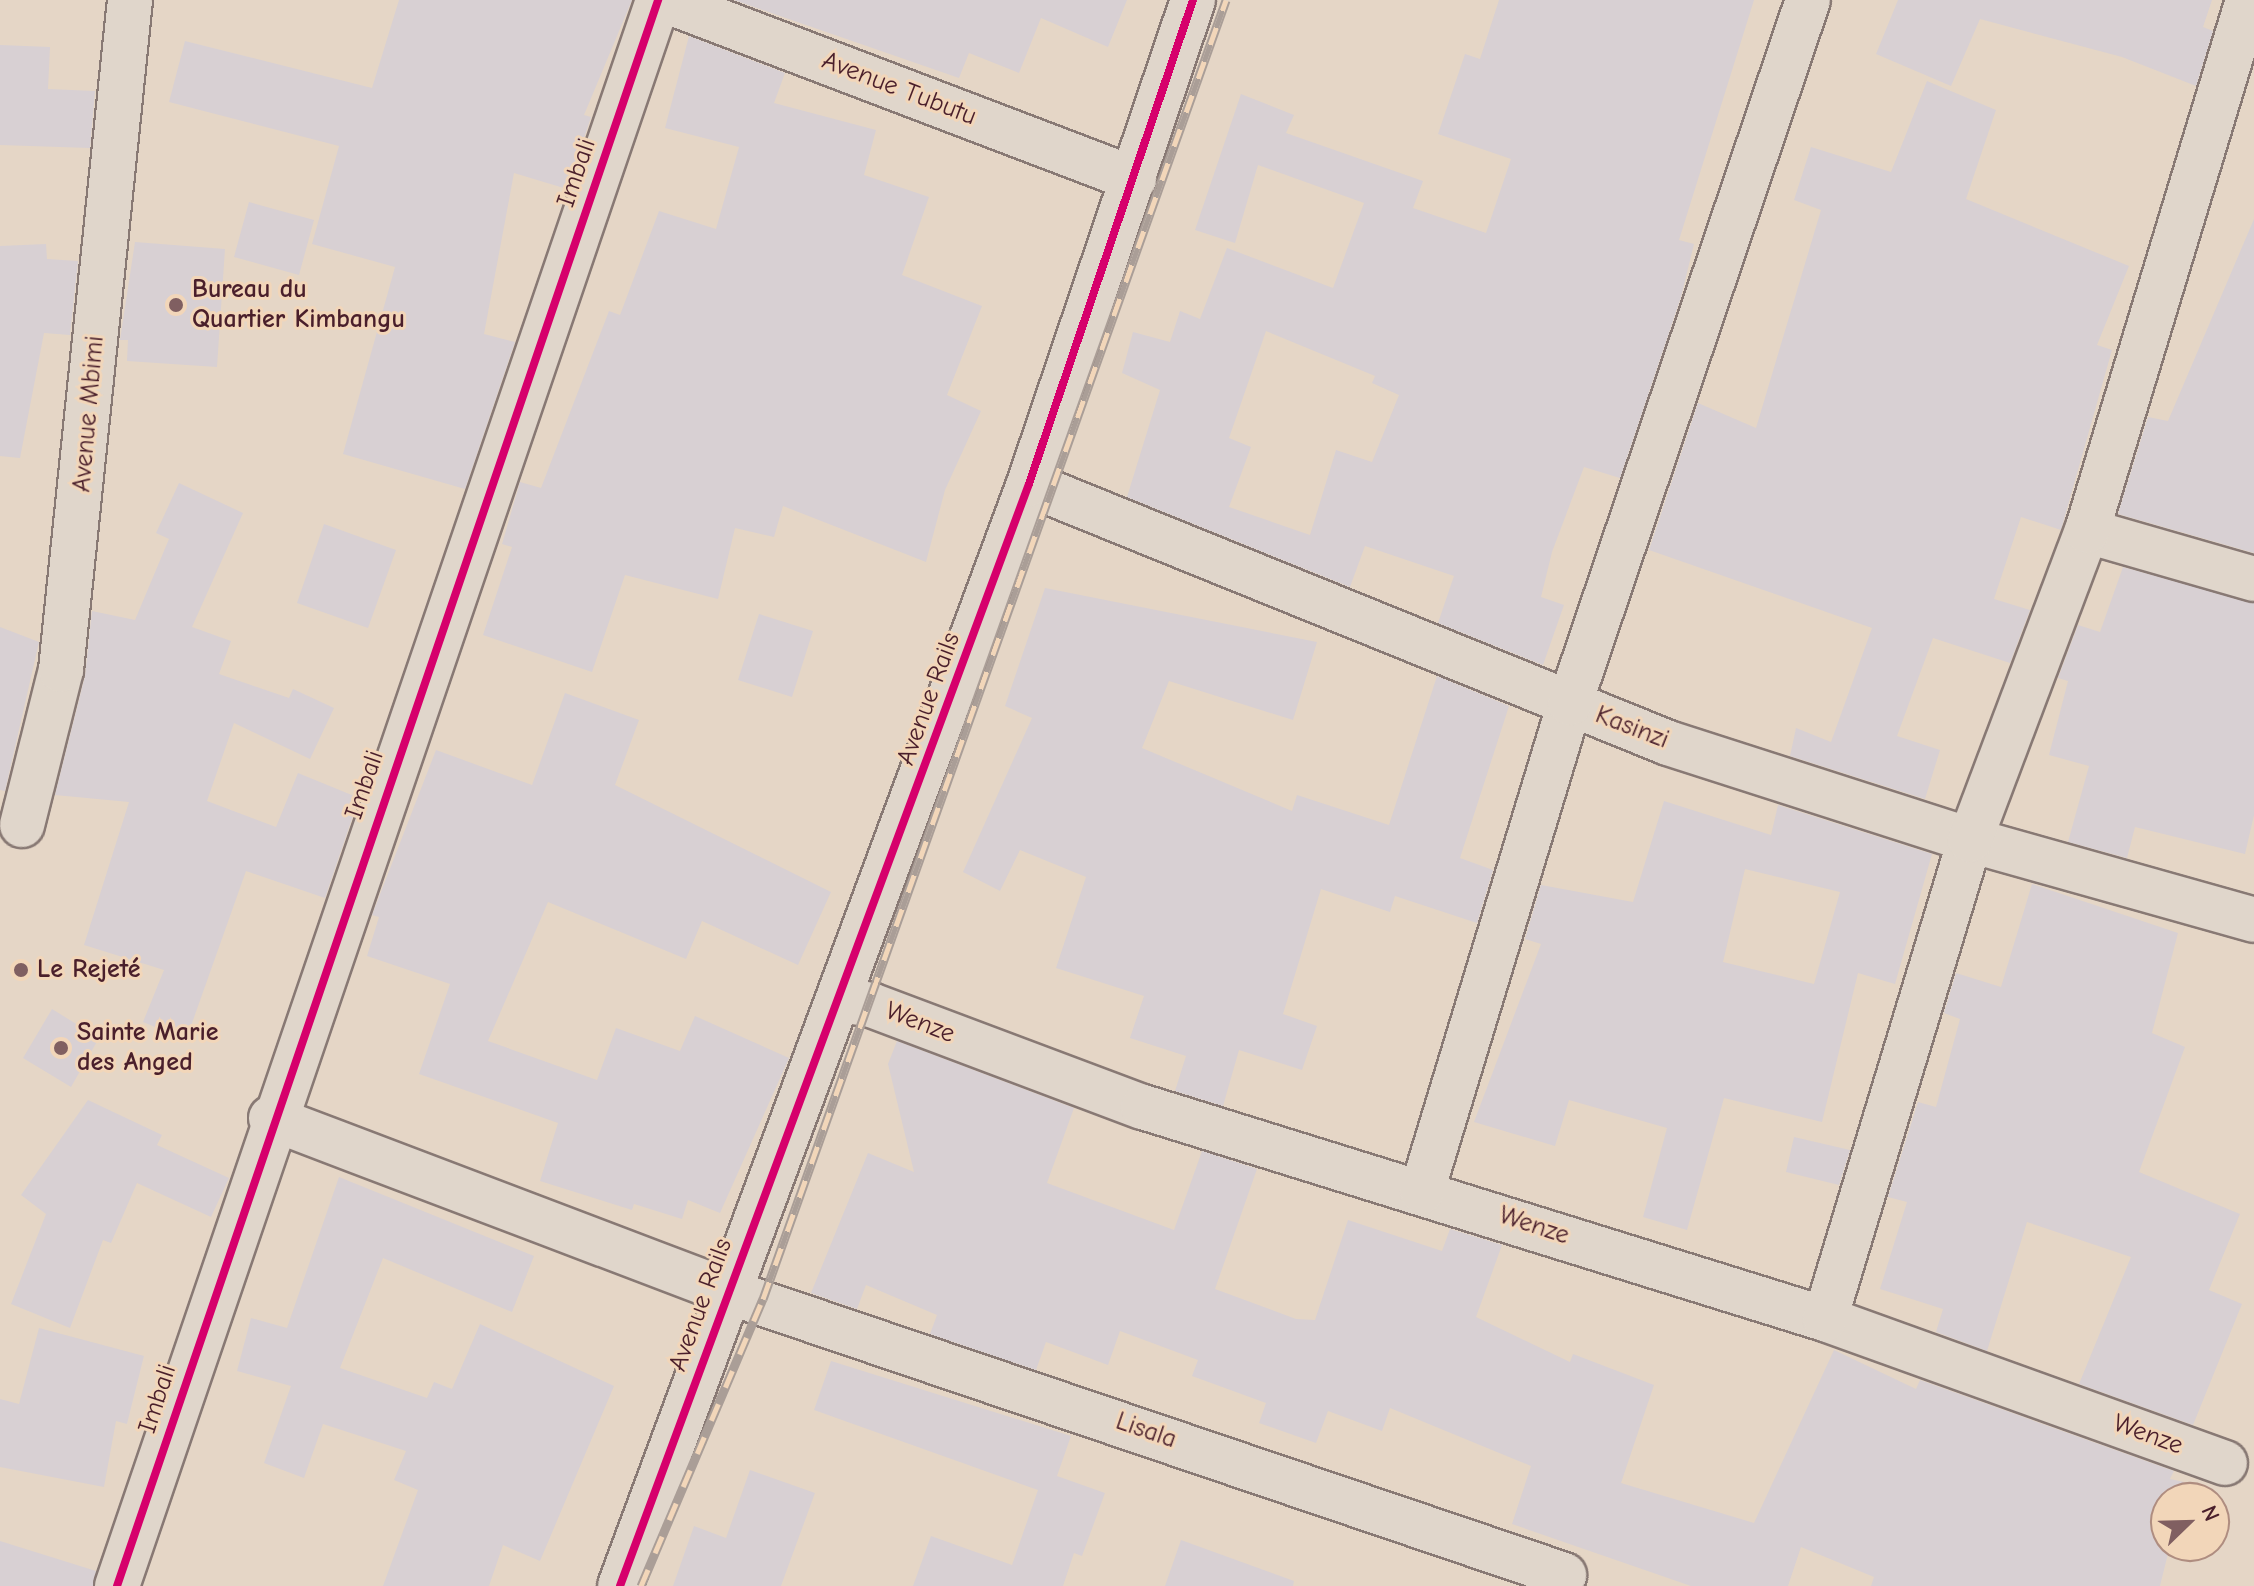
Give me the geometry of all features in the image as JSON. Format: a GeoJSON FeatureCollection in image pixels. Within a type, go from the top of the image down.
{"type":"FeatureCollection","features":[{"type":"Feature","properties":{"kind":"street","name":"Avenue Mbimi"},"geometry":{"type":"LineString","coordinates":[[22,825],[61,670],[130,0]]}},
{"type":"Feature","properties":{"kind":"street","name":"Avenue Tubutu"},"geometry":{"type":"LineString","coordinates":[[661,0],[1134,179]]}},
{"type":"Feature","properties":{"kind":"street","name":"Imbali"},"geometry":{"type":"LineString","coordinates":[[117,1586],[271,1118],[661,0]]}},
{"type":"Feature","properties":{"kind":"street","name":"Avenue Rails"},"geometry":{"type":"LineString","coordinates":[[627,1584],[726,1291],[841,1000],[1029,484],[1193,0]]}},
{"type":"Feature","properties":{"kind":"street"},"geometry":{"type":"LineString","coordinates":[[1422,1191],[1570,703],[1808,0]]}},
{"type":"Feature","properties":{"kind":"street"},"geometry":{"type":"LineString","coordinates":[[1825,1319],[1970,840],[2087,531],[2248,0]]}},
{"type":"Feature","properties":{"kind":"street","name":"Kasinzi"},"geometry":{"type":"LineString","coordinates":[[1029,484],[1570,703],[1970,840],[2254,920]]}},
{"type":"Feature","properties":{"kind":"street"},"geometry":{"type":"LineString","coordinates":[[2087,531],[2254,579]]}},
{"type":"Feature","properties":{"kind":"street","name":"Wenze"},"geometry":{"type":"LineString","coordinates":[[841,1000],[871,1005],[1143,1107],[1422,1191],[1825,1319],[2225,1463]]}},
{"type":"Feature","properties":{"kind":"street","name":"Lisala"},"geometry":{"type":"LineString","coordinates":[[271,1118],[726,1291],[1564,1575]]}},
{"type":"Feature","properties":{"kind":"building"},"geometry":{"type":"Polygon","coordinates":[[[399,0],[632,0],[584,115],[591,117],[567,189],[514,173],[484,334],[515,342],[465,489],[343,454],[395,267],[312,244],[339,146],[169,102],[185,41],[372,88],[399,0]]]}},
{"type":"Feature","properties":{"kind":"building"},"geometry":{"type":"Polygon","coordinates":[[[734,0],[1127,0],[1108,47],[1041,18],[1019,73],[969,53],[959,78],[734,0]]]}},
{"type":"Feature","properties":{"kind":"building"},"geometry":{"type":"Polygon","coordinates":[[[1499,0],[1754,0],[1679,240],[1694,244],[1681,297],[1620,478],[1584,467],[1552,552],[1541,597],[1564,605],[1543,665],[1438,623],[1454,576],[1365,546],[1350,587],[1127,497],[1160,390],[1122,373],[1133,332],[1170,342],[1180,311],[1200,319],[1227,248],[1333,288],[1364,203],[1258,165],[1235,243],[1195,230],[1241,94],[1294,115],[1286,133],[1423,181],[1413,208],[1486,233],[1511,159],[1438,134],[1465,54],[1480,59],[1499,0]],[[1266,331],[1229,438],[1251,447],[1229,507],[1310,535],[1336,450],[1372,462],[1399,395],[1372,383],[1375,376],[1266,331]]]}},
{"type":"Feature","properties":{"kind":"building"},"geometry":{"type":"Polygon","coordinates":[[[1898,0],[2212,0],[2203,27],[2213,31],[2196,86],[2122,57],[1980,19],[1951,86],[1876,54],[1898,0]]]}},
{"type":"Feature","properties":{"kind":"building"},"geometry":{"type":"Polygon","coordinates":[[[689,36],[785,73],[774,103],[876,130],[864,175],[929,197],[902,275],[982,306],[947,395],[981,411],[945,490],[926,562],[783,506],[774,537],[735,528],[718,599],[625,575],[592,672],[483,635],[512,547],[502,544],[520,482],[541,488],[609,311],[620,315],[659,211],[716,229],[739,147],[665,128],[689,36]]]}},
{"type":"Feature","properties":{"kind":"building"},"geometry":{"type":"Polygon","coordinates":[[[0,45],[50,47],[48,89],[95,91],[90,148],[0,145],[0,45]]]}},
{"type":"Feature","properties":{"kind":"building"},"geometry":{"type":"Polygon","coordinates":[[[1927,81],[1996,110],[1966,199],[2129,266],[2097,345],[2112,350],[2061,530],[2021,517],[1994,599],[2030,610],[2010,663],[1933,638],[1897,736],[1940,750],[1925,799],[1790,756],[1796,728],[1831,742],[1872,628],[1649,550],[1698,403],[1756,428],[1821,210],[1794,200],[1811,147],[1891,172],[1927,81]]]}},
{"type":"Feature","properties":{"kind":"building"},"geometry":{"type":"Polygon","coordinates":[[[249,202],[314,220],[299,275],[234,257],[249,202]]]}},
{"type":"Feature","properties":{"kind":"building"},"geometry":{"type":"Polygon","coordinates":[[[2254,219],[2254,553],[2118,514],[2148,417],[2168,421],[2254,219]]]}},
{"type":"Feature","properties":{"kind":"building","name":"Bureau du Quartier Kimbangu"},"geometry":{"type":"Polygon","coordinates":[[[135,242],[225,249],[217,367],[127,361],[128,340],[120,340],[135,242]]]}},
{"type":"Feature","properties":{"kind":"building"},"geometry":{"type":"Polygon","coordinates":[[[46,244],[47,259],[78,261],[70,335],[44,333],[20,458],[0,456],[0,246],[46,244]]]}},
{"type":"Feature","properties":{"kind":"building"},"geometry":{"type":"Polygon","coordinates":[[[179,483],[243,513],[192,627],[231,641],[219,674],[289,698],[293,689],[334,708],[310,759],[234,723],[207,801],[276,827],[298,773],[359,798],[325,898],[246,871],[186,1040],[143,1022],[164,970],[84,945],[129,802],[55,795],[85,676],[92,611],[135,620],[169,539],[156,533],[179,483]]]}},
{"type":"Feature","properties":{"kind":"building"},"geometry":{"type":"Polygon","coordinates":[[[324,524],[396,550],[368,628],[297,603],[324,524]]]}},
{"type":"Feature","properties":{"kind":"building"},"geometry":{"type":"Polygon","coordinates":[[[2123,567],[2254,603],[2254,815],[2245,854],[2135,827],[2127,858],[2068,842],[2089,766],[2049,755],[2068,681],[2058,678],[2078,625],[2100,632],[2123,567]]]}},
{"type":"Feature","properties":{"kind":"building"},"geometry":{"type":"Polygon","coordinates":[[[1045,588],[1317,642],[1293,720],[1169,681],[1142,748],[1292,811],[1297,795],[1389,825],[1437,676],[1509,706],[1460,858],[1493,870],[1477,923],[1395,896],[1390,912],[1321,889],[1283,1014],[1317,1026],[1302,1070],[1239,1050],[1223,1106],[1175,1091],[1186,1056],[1130,1038],[1144,996],[1056,968],[1086,877],[1020,850],[1000,891],[963,872],[1032,718],[1005,706],[1045,588]]]}},
{"type":"Feature","properties":{"kind":"building"},"geometry":{"type":"Polygon","coordinates":[[[759,614],[813,631],[792,697],[738,680],[759,614]]]}},
{"type":"Feature","properties":{"kind":"building"},"geometry":{"type":"Polygon","coordinates":[[[0,627],[39,642],[5,791],[0,790],[0,627]]]}},
{"type":"Feature","properties":{"kind":"building"},"geometry":{"type":"Polygon","coordinates":[[[565,693],[639,720],[615,785],[831,892],[798,965],[702,921],[686,959],[548,902],[488,1041],[597,1080],[616,1028],[680,1051],[695,1016],[789,1058],[720,1213],[688,1200],[682,1219],[634,1204],[632,1210],[540,1181],[558,1123],[419,1074],[450,984],[367,956],[379,917],[372,915],[436,750],[532,785],[565,693]]]}},
{"type":"Feature","properties":{"kind":"building"},"geometry":{"type":"Polygon","coordinates":[[[1664,801],[1771,835],[1778,805],[1932,854],[1895,984],[1858,973],[1822,1122],[1724,1098],[1687,1230],[1643,1217],[1667,1128],[1569,1100],[1555,1146],[1474,1122],[1541,944],[1525,939],[1541,885],[1633,902],[1664,801]],[[1745,869],[1723,962],[1814,984],[1840,892],[1745,869]]]}},
{"type":"Feature","properties":{"kind":"building"},"geometry":{"type":"Polygon","coordinates":[[[2032,884],[2178,933],[2152,1033],[2185,1047],[2139,1172],[2240,1214],[2209,1290],[2242,1304],[2193,1425],[2079,1384],[2131,1257],[2027,1222],[1987,1351],[1936,1332],[1943,1309],[1880,1289],[1907,1202],[1888,1197],[1918,1102],[1936,1107],[1960,1019],[1944,1013],[1956,973],[2001,987],[2032,884]]]}},
{"type":"Feature","properties":{"kind":"building","name":"Sainte Marie des Anged"},"geometry":{"type":"Polygon","coordinates":[[[52,1009],[99,1038],[71,1087],[23,1058],[52,1009]]]}},
{"type":"Feature","properties":{"kind":"building"},"geometry":{"type":"Polygon","coordinates":[[[897,1041],[1074,1108],[1047,1183],[1174,1230],[1202,1151],[1257,1169],[1215,1289],[1296,1319],[1315,1320],[1348,1220],[1442,1251],[1450,1229],[1502,1245],[1476,1317],[1570,1362],[1573,1354],[1654,1385],[1621,1483],[1754,1523],[1834,1350],[1916,1389],[1920,1380],[2174,1471],[2170,1479],[2184,1482],[2150,1482],[2150,1562],[2166,1562],[2160,1586],[1871,1586],[1874,1577],[1801,1547],[1788,1586],[1691,1586],[1512,1524],[1531,1466],[1390,1408],[1382,1431],[1328,1411],[1316,1443],[1259,1423],[1266,1403],[1192,1376],[1198,1360],[1120,1331],[1108,1365],[1046,1342],[1036,1370],[930,1334],[937,1315],[866,1285],[857,1309],[811,1293],[868,1153],[914,1172],[888,1064],[897,1041]]]}},
{"type":"Feature","properties":{"kind":"building"},"geometry":{"type":"Polygon","coordinates":[[[88,1100],[162,1135],[157,1145],[229,1178],[211,1217],[137,1183],[111,1243],[103,1240],[70,1328],[11,1304],[46,1214],[21,1195],[88,1100]]]}},
{"type":"Feature","properties":{"kind":"building"},"geometry":{"type":"Polygon","coordinates":[[[1794,1137],[1850,1150],[1839,1185],[1786,1172],[1794,1137]]]}},
{"type":"Feature","properties":{"kind":"building"},"geometry":{"type":"Polygon","coordinates":[[[339,1177],[534,1256],[512,1312],[383,1258],[340,1368],[427,1398],[434,1382],[452,1389],[480,1324],[614,1386],[540,1561],[503,1545],[489,1586],[383,1586],[418,1490],[394,1480],[406,1451],[323,1424],[304,1478],[264,1463],[291,1386],[237,1371],[251,1318],[287,1328],[339,1177]]]}},
{"type":"Feature","properties":{"kind":"building"},"geometry":{"type":"Polygon","coordinates":[[[39,1328],[144,1356],[127,1424],[116,1421],[104,1487],[0,1467],[0,1399],[19,1404],[39,1328]]]}},
{"type":"Feature","properties":{"kind":"building"},"geometry":{"type":"Polygon","coordinates":[[[831,1361],[1071,1436],[1057,1476],[1105,1493],[1082,1556],[1074,1553],[1063,1586],[913,1586],[931,1536],[1012,1565],[1038,1490],[814,1410],[831,1361]]]}},
{"type":"Feature","properties":{"kind":"building"},"geometry":{"type":"Polygon","coordinates":[[[750,1470],[815,1493],[781,1586],[673,1586],[694,1526],[726,1538],[750,1470]]]}},
{"type":"Feature","properties":{"kind":"building"},"geometry":{"type":"Polygon","coordinates":[[[1181,1540],[1294,1581],[1293,1586],[1165,1586],[1181,1540]]]}},
{"type":"Feature","properties":{"kind":"building"},"geometry":{"type":"Polygon","coordinates":[[[0,1541],[96,1571],[93,1586],[0,1586],[0,1541]]]}},
{"type":"Feature","properties":{"kind":"railway"},"geometry":{"type":"LineString","coordinates":[[641,1586],[763,1299],[1226,0]]}},
{"type":"Feature","properties":{"kind":"cycle path"},"geometry":{"type":"LineString","coordinates":[[117,1586],[658,0]]}},
{"type":"Feature","properties":{"kind":"cycle path"},"geometry":{"type":"LineString","coordinates":[[620,1586],[1029,484],[1193,0]]}},
{"type":"Feature","properties":{"kind":"place","name":"Bureau du Quartier Kimbangu"},"geometry":{"type":"Point","coordinates":[176,305]}},
{"type":"Feature","properties":{"kind":"place","name":"Le Rejeté"},"geometry":{"type":"Point","coordinates":[21,970]}},
{"type":"Feature","properties":{"kind":"place","name":"Sainte Marie des Anged"},"geometry":{"type":"Point","coordinates":[61,1048]}}]}
